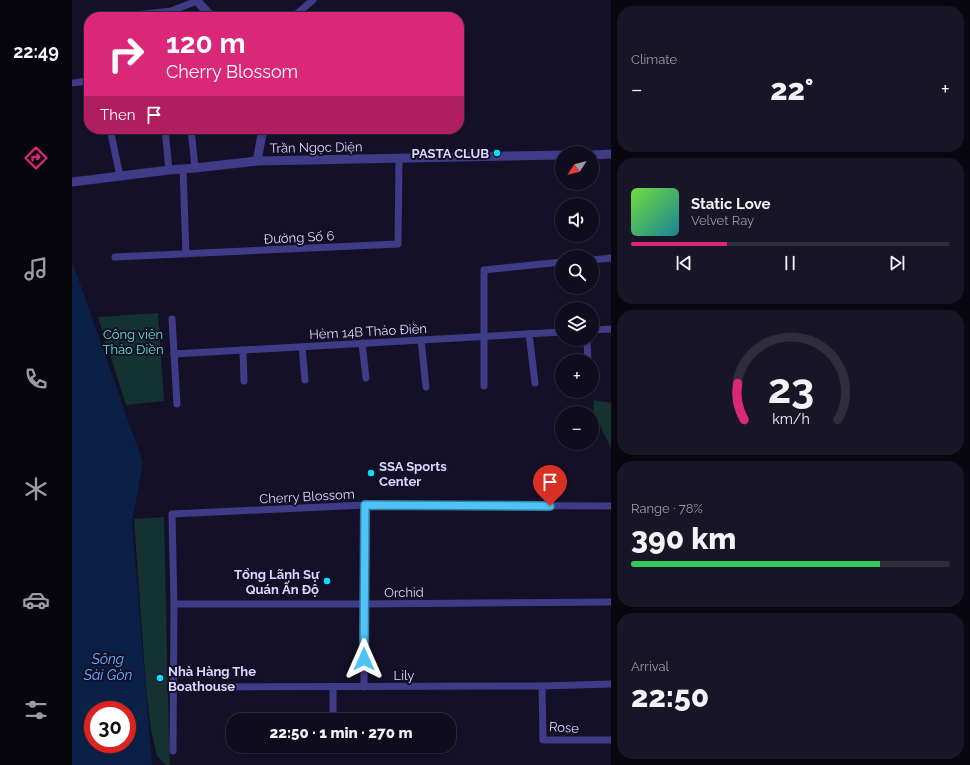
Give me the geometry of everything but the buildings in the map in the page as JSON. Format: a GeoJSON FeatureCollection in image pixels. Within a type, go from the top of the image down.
{"type":"FeatureCollection","features":[{"type":"Feature","properties":{"kind":"street"},"geometry":{"type":"LineString","coordinates":[[299,12],[313,0]]}},
{"type":"Feature","properties":{"kind":"street"},"geometry":{"type":"LineString","coordinates":[[162,12],[171,11],[196,1],[207,12]]}},
{"type":"Feature","properties":{"kind":"street"},"geometry":{"type":"LineString","coordinates":[[72,83],[84,82]]}},
{"type":"Feature","properties":{"kind":"street"},"geometry":{"type":"LineString","coordinates":[[111,134],[120,176]]}},
{"type":"Feature","properties":{"kind":"street"},"geometry":{"type":"LineString","coordinates":[[165,134],[169,170]]}},
{"type":"Feature","properties":{"kind":"street"},"geometry":{"type":"LineString","coordinates":[[192,134],[195,168]]}},
{"type":"Feature","properties":{"kind":"street"},"geometry":{"type":"LineString","coordinates":[[257,161],[262,134]]}},
{"type":"Feature","properties":{"kind":"street"},"geometry":{"type":"LineString","coordinates":[[599,155],[611,154]]}},
{"type":"Feature","properties":{"kind":"street","name":"Trần Ngọc Diện"},"geometry":{"type":"LineString","coordinates":[[72,182],[257,161],[555,155]]}},
{"type":"Feature","properties":{"kind":"street","name":"Đường Số 6"},"geometry":{"type":"LineString","coordinates":[[116,257],[398,244],[400,158]]}},
{"type":"Feature","properties":{"kind":"street"},"geometry":{"type":"LineString","coordinates":[[183,169],[186,254]]}},
{"type":"Feature","properties":{"kind":"street"},"geometry":{"type":"LineString","coordinates":[[599,259],[611,258]]}},
{"type":"Feature","properties":{"kind":"street"},"geometry":{"type":"LineString","coordinates":[[484,386],[484,270],[555,263]]}},
{"type":"Feature","properties":{"kind":"street"},"geometry":{"type":"LineString","coordinates":[[172,319],[177,404]]}},
{"type":"Feature","properties":{"kind":"street"},"geometry":{"type":"LineString","coordinates":[[599,330],[611,329]]}},
{"type":"Feature","properties":{"kind":"street","name":"Hẻm 14B Thảo Điền"},"geometry":{"type":"LineString","coordinates":[[174,354],[555,332]]}},
{"type":"Feature","properties":{"kind":"street"},"geometry":{"type":"LineString","coordinates":[[529,334],[535,383]]}},
{"type":"Feature","properties":{"kind":"street"},"geometry":{"type":"LineString","coordinates":[[421,340],[426,387]]}},
{"type":"Feature","properties":{"kind":"street"},"geometry":{"type":"LineString","coordinates":[[362,343],[366,378]]}},
{"type":"Feature","properties":{"kind":"street"},"geometry":{"type":"LineString","coordinates":[[302,347],[304,380]]}},
{"type":"Feature","properties":{"kind":"street"},"geometry":{"type":"LineString","coordinates":[[243,350],[244,381]]}},
{"type":"Feature","properties":{"kind":"street"},"geometry":{"type":"LineString","coordinates":[[364,687],[365,505]]}},
{"type":"Feature","properties":{"kind":"street","name":"Cherry Blossom"},"geometry":{"type":"LineString","coordinates":[[174,604],[172,514],[365,505],[611,506]]}},
{"type":"Feature","properties":{"kind":"street","name":"Orchid"},"geometry":{"type":"LineString","coordinates":[[174,604],[611,602]]}},
{"type":"Feature","properties":{"kind":"street"},"geometry":{"type":"LineString","coordinates":[[173,752],[174,604]]}},
{"type":"Feature","properties":{"kind":"street","name":"Lily"},"geometry":{"type":"LineString","coordinates":[[174,687],[542,686],[611,684]]}},
{"type":"Feature","properties":{"kind":"street","name":"Rose"},"geometry":{"type":"LineString","coordinates":[[542,686],[543,740],[611,740]]}},
{"type":"Feature","properties":{"kind":"street"},"geometry":{"type":"LineString","coordinates":[[332,687],[333,713]]}},
{"type":"Feature","properties":{"kind":"green space","name":"Công viên Thảo Điền"},"geometry":{"type":"Polygon","coordinates":[[[158,313],[164,401],[126,405],[98,317],[158,313]]]}},
{"type":"Feature","properties":{"kind":"green space"},"geometry":{"type":"Polygon","coordinates":[[[594,400],[611,403],[611,448],[599,424],[599,406],[594,406],[594,400]]]}},
{"type":"Feature","properties":{"kind":"green space"},"geometry":{"type":"Polygon","coordinates":[[[164,517],[170,765],[166,765],[157,756],[151,730],[146,687],[134,519],[164,517]]]}},
{"type":"Feature","properties":{"kind":"water","name":"Sông Sài Gòn"},"geometry":{"type":"Polygon","coordinates":[[[72,263],[143,463],[132,521],[152,765],[72,765],[72,263]]]}},
{"type":"Feature","properties":{"kind":"place","name":"PASTA CLUB"},"geometry":{"type":"Point","coordinates":[497,153]}},
{"type":"Feature","properties":{"kind":"place","name":"SSA Sports Center"},"geometry":{"type":"Point","coordinates":[371,473]}},
{"type":"Feature","properties":{"kind":"place","name":"Tổng Lãnh Sự Quán Ấn Độ"},"geometry":{"type":"Point","coordinates":[327,581]}},
{"type":"Feature","properties":{"kind":"place","name":"Nhà Hàng The Boathouse"},"geometry":{"type":"Point","coordinates":[160,678]}},
{"type":"Feature","properties":{"kind":"route"},"geometry":{"type":"LineString","coordinates":[[364,659],[365,505],[550,506]]}}]}
